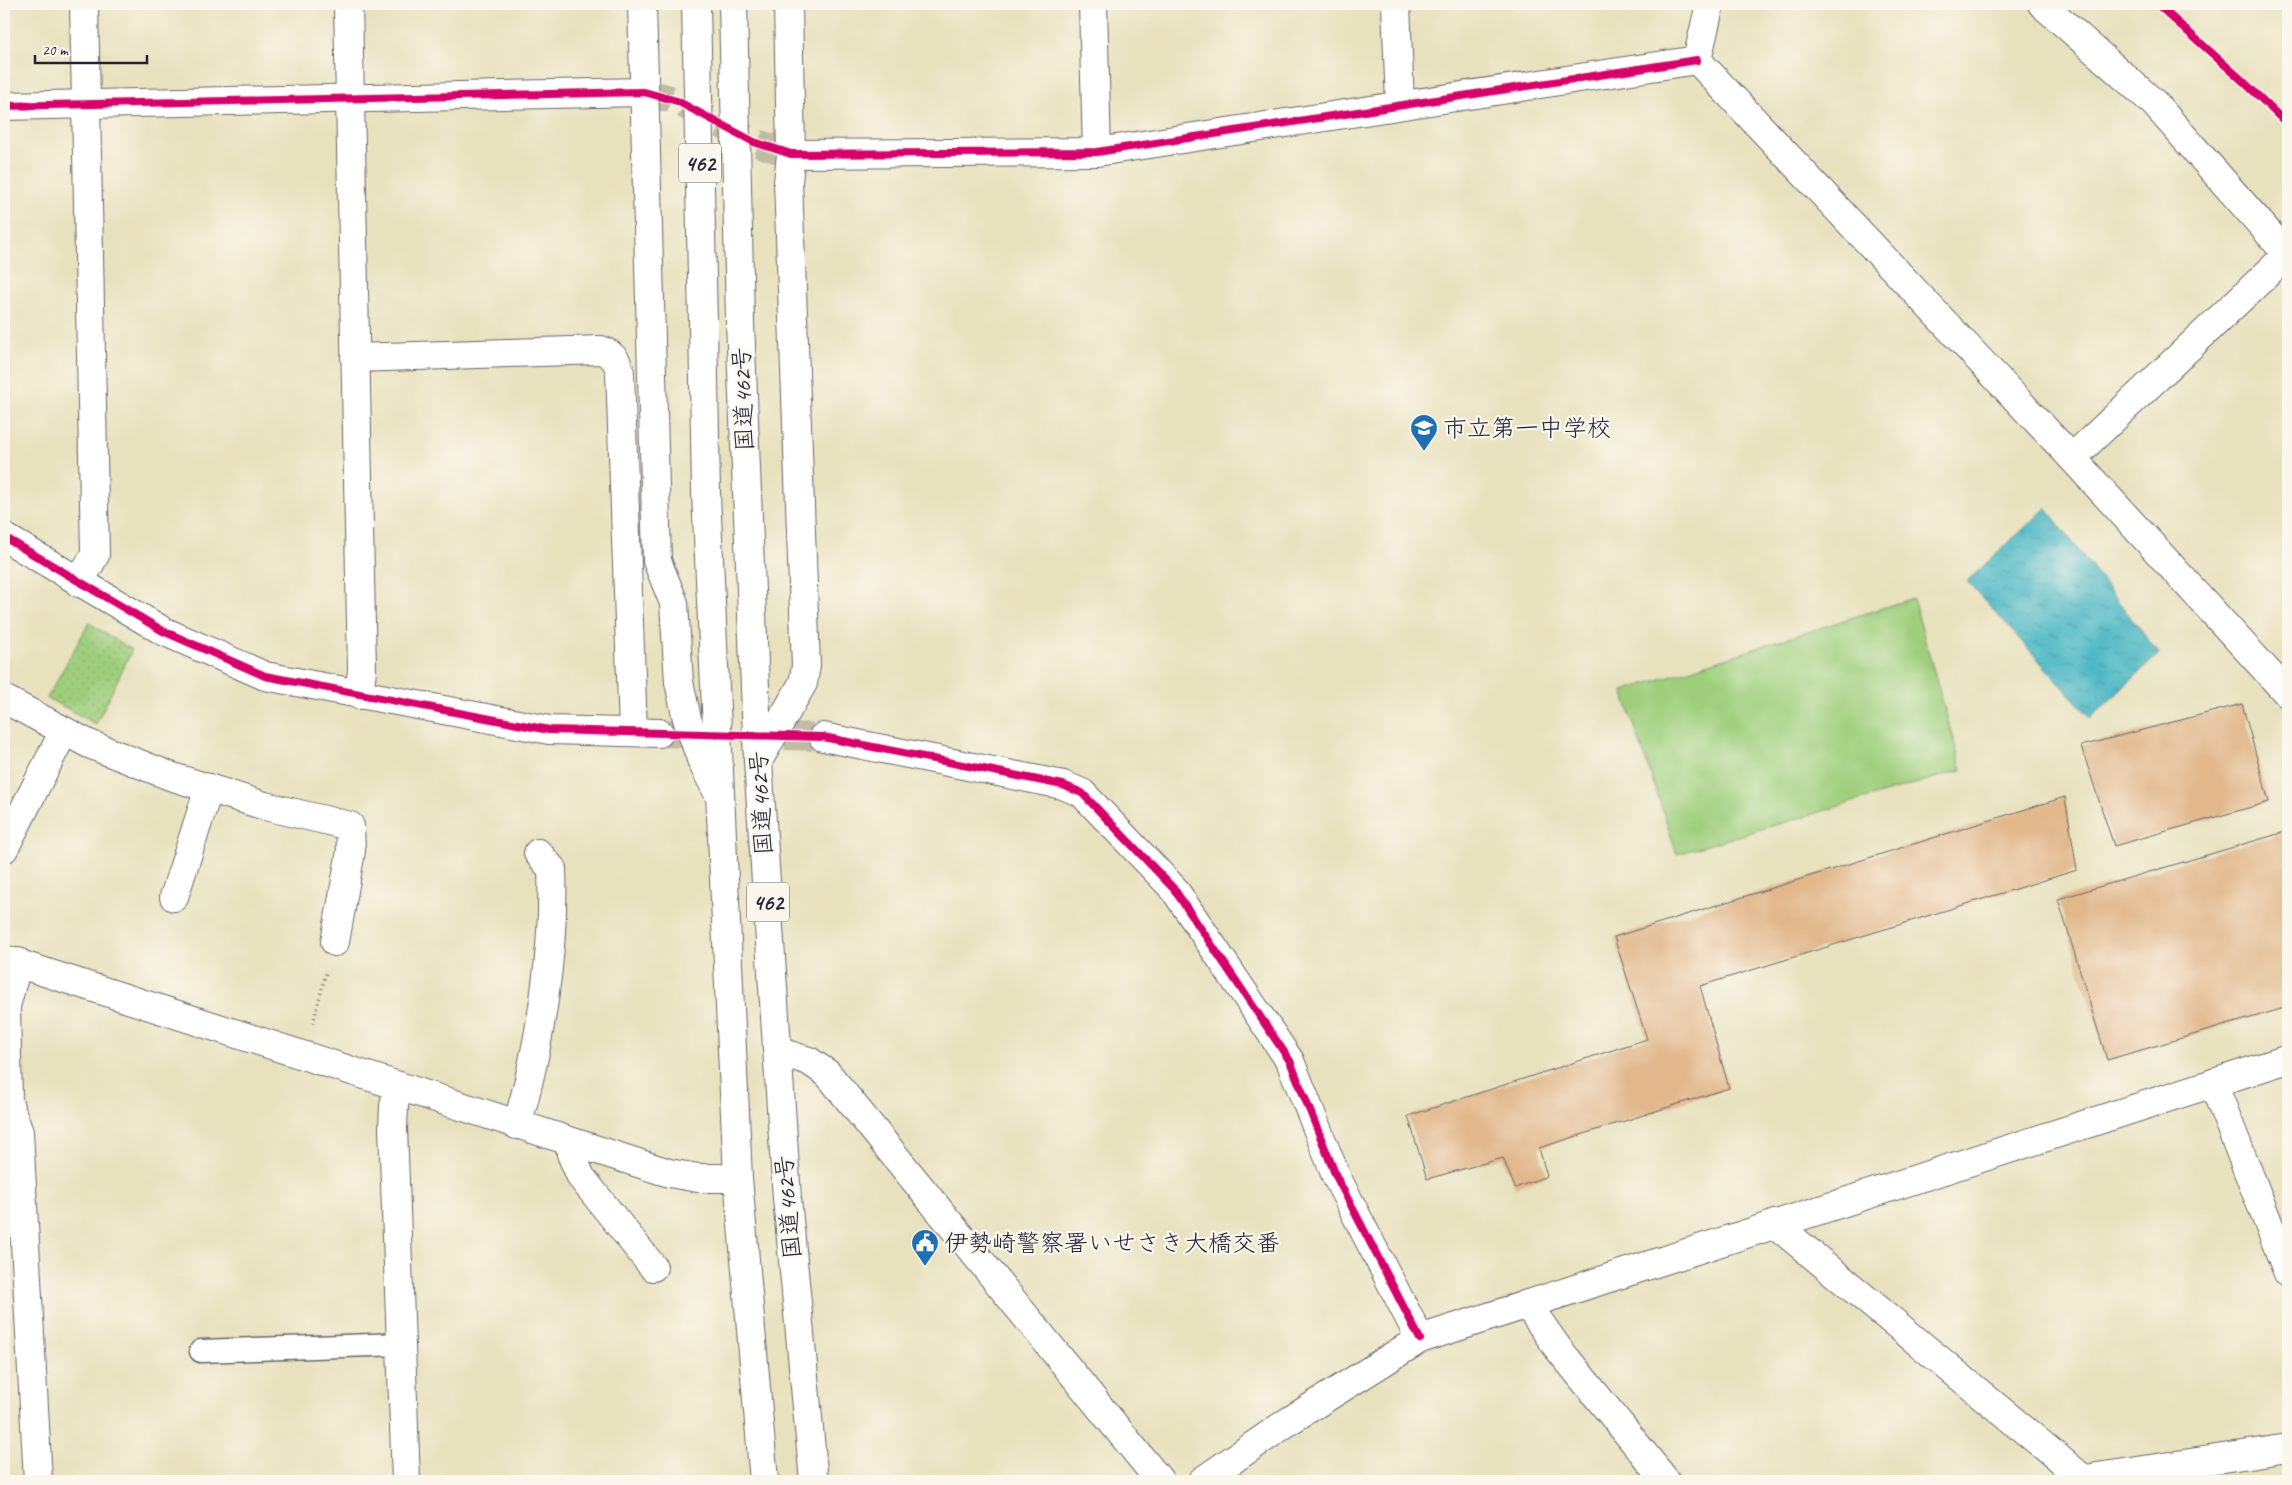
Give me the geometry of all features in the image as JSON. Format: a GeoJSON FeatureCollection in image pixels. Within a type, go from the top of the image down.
{"type":"FeatureCollection","features":[{"type":"Feature","properties":{"kind":"main road"},"geometry":{"type":"LineString","coordinates":[[79,583],[95,555],[84,4]]}},
{"type":"Feature","properties":{"kind":"main road"},"geometry":{"type":"LineString","coordinates":[[348,4],[362,670],[359,695]]}},
{"type":"Feature","properties":{"kind":"main road"},"geometry":{"type":"LineString","coordinates":[[642,4],[657,561],[674,603],[679,682],[687,719],[702,762],[719,795]]}},
{"type":"Feature","properties":{"kind":"main road","name":"国道462号"},"geometry":{"type":"LineString","coordinates":[[696,4],[706,494],[719,795],[738,1178],[764,1481]]}},
{"type":"Feature","properties":{"kind":"main road","name":"国道462号"},"geometry":{"type":"LineString","coordinates":[[733,4],[740,322],[758,761],[787,1198],[814,1481]]}},
{"type":"Feature","properties":{"kind":"main road"},"geometry":{"type":"LineString","coordinates":[[758,761],[803,684],[806,666],[788,182],[791,154],[788,4]]}},
{"type":"Feature","properties":{"kind":"main road"},"geometry":{"type":"LineString","coordinates":[[1093,4],[1097,152]]}},
{"type":"Feature","properties":{"kind":"main road"},"geometry":{"type":"LineString","coordinates":[[1396,4],[1400,105]]}},
{"type":"Feature","properties":{"kind":"main road"},"geometry":{"type":"LineString","coordinates":[[1697,60],[1710,4]]}},
{"type":"Feature","properties":{"kind":"main road"},"geometry":{"type":"LineString","coordinates":[[2042,4],[2154,103],[2288,255],[2072,458]]}},
{"type":"Feature","properties":{"kind":"main road"},"geometry":{"type":"LineString","coordinates":[[791,154],[1097,152],[1697,60]]}},
{"type":"Feature","properties":{"kind":"main road"},"geometry":{"type":"LineString","coordinates":[[1697,60],[2072,458],[2288,694]]}},
{"type":"Feature","properties":{"kind":"main road"},"geometry":{"type":"LineString","coordinates":[[4,106],[644,92]]}},
{"type":"Feature","properties":{"kind":"main road"},"geometry":{"type":"LineString","coordinates":[[4,537],[163,631],[265,676],[548,730],[646,732],[620,372],[617,361],[611,354],[601,350],[355,358]]}},
{"type":"Feature","properties":{"kind":"main road"},"geometry":{"type":"LineString","coordinates":[[4,699],[89,744],[152,769],[265,806],[350,826],[351,850],[335,942]]}},
{"type":"Feature","properties":{"kind":"main road"},"geometry":{"type":"LineString","coordinates":[[4,850],[64,731]]}},
{"type":"Feature","properties":{"kind":"main road"},"geometry":{"type":"LineString","coordinates":[[823,737],[1063,785],[1082,793],[1174,889],[1290,1062],[1336,1176],[1420,1339]]}},
{"type":"Feature","properties":{"kind":"main road"},"geometry":{"type":"LineString","coordinates":[[174,897],[209,788]]}},
{"type":"Feature","properties":{"kind":"main road"},"geometry":{"type":"LineString","coordinates":[[517,1125],[528,1090],[546,984],[552,869],[538,853]]}},
{"type":"Feature","properties":{"kind":"main road"},"geometry":{"type":"LineString","coordinates":[[38,1481],[19,1132],[8,1102],[6,1006],[11,960],[668,1173],[698,1178],[738,1178]]}},
{"type":"Feature","properties":{"kind":"main road"},"geometry":{"type":"LineString","coordinates":[[777,1051],[809,1061],[828,1074],[1160,1481]]}},
{"type":"Feature","properties":{"kind":"main road"},"geometry":{"type":"LineString","coordinates":[[1202,1481],[1289,1420],[1420,1339],[2288,1059]]}},
{"type":"Feature","properties":{"kind":"main road"},"geometry":{"type":"LineString","coordinates":[[2213,1083],[2288,1273]]}},
{"type":"Feature","properties":{"kind":"main road"},"geometry":{"type":"LineString","coordinates":[[398,1086],[394,1106],[393,1128],[406,1481]]}},
{"type":"Feature","properties":{"kind":"main road"},"geometry":{"type":"LineString","coordinates":[[571,1143],[571,1154],[581,1177],[653,1267]]}},
{"type":"Feature","properties":{"kind":"main road"},"geometry":{"type":"LineString","coordinates":[[1776,1224],[2086,1480],[2288,1448]]}},
{"type":"Feature","properties":{"kind":"main road"},"geometry":{"type":"LineString","coordinates":[[1527,1304],[1557,1347],[1666,1481]]}},
{"type":"Feature","properties":{"kind":"lane"},"geometry":{"type":"LineString","coordinates":[[201,1351],[401,1344]]}},
{"type":"Feature","properties":{"kind":"path"},"geometry":{"type":"LineString","coordinates":[[304,1055],[335,942]]}},
{"type":"Feature","properties":{"kind":"green space"},"geometry":{"type":"Polygon","coordinates":[[[1913,598],[1962,770],[1677,854],[1623,691],[1913,598]]]}},
{"type":"Feature","properties":{"kind":"green space"},"geometry":{"type":"Polygon","coordinates":[[[89,623],[132,650],[96,724],[47,698],[89,623]]]}},
{"type":"Feature","properties":{"kind":"water"},"geometry":{"type":"Polygon","coordinates":[[[2046,508],[2159,654],[2091,718],[1967,581],[2046,508]]]}},
{"type":"Feature","properties":{"kind":"building"},"geometry":{"type":"Polygon","coordinates":[[[2242,704],[2269,802],[2114,846],[2081,746],[2242,704]]]}},
{"type":"Feature","properties":{"kind":"building"},"geometry":{"type":"Polygon","coordinates":[[[2065,797],[2077,870],[1700,986],[1729,1088],[1539,1148],[1547,1176],[1515,1188],[1503,1158],[1427,1179],[1408,1116],[1647,1039],[1614,937],[2065,797]]]}},
{"type":"Feature","properties":{"kind":"building"},"geometry":{"type":"Polygon","coordinates":[[[2288,831],[2288,1007],[2107,1060],[2058,899],[2288,831]]]}},
{"type":"Feature","properties":{"kind":"tunnel"},"geometry":{"type":"LineString","coordinates":[[644,92],[677,101],[754,142],[791,154]]}},
{"type":"Feature","properties":{"kind":"tunnel"},"geometry":{"type":"LineString","coordinates":[[659,733],[823,737]]}},
{"type":"Feature","properties":{"kind":"cycle path"},"geometry":{"type":"LineString","coordinates":[[2157,4],[2244,82],[2288,125]]}},
{"type":"Feature","properties":{"kind":"cycle path"},"geometry":{"type":"LineString","coordinates":[[4,106],[644,92],[677,101],[754,142],[791,154],[1097,152],[1697,60]]}},
{"type":"Feature","properties":{"kind":"cycle path"},"geometry":{"type":"LineString","coordinates":[[4,537],[163,631],[265,676],[549,730],[823,737],[1063,785],[1082,793],[1174,889],[1290,1061],[1336,1176],[1420,1339]]}},
{"type":"Feature","properties":{"kind":"place","name":"市立第一中学校"},"geometry":{"type":"Point","coordinates":[1424,452]}},
{"type":"Feature","properties":{"kind":"place","name":"伊勢崎警察署いせさき大橋交番"},"geometry":{"type":"Point","coordinates":[925,1267]}}]}
